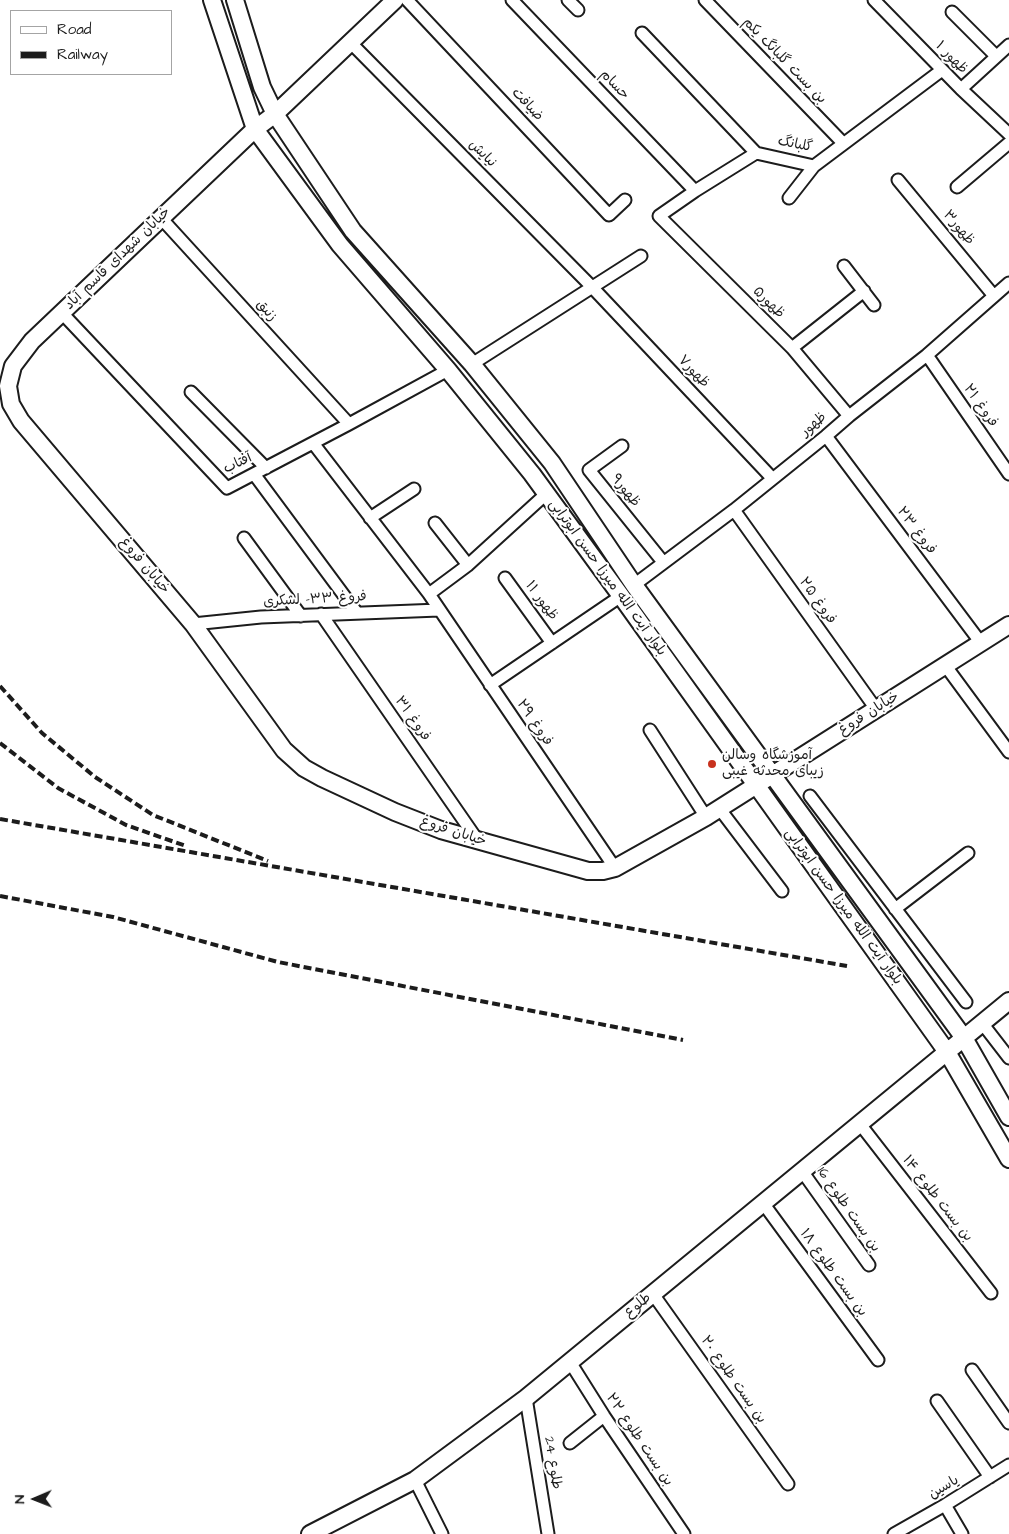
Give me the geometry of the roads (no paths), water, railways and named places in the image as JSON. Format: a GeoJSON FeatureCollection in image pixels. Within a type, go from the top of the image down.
{"type":"FeatureCollection","features":[{"type":"Feature","properties":{"kind":"main road","name":"بلوار آیت الله میرزا حسن ابوترابی"},"geometry":{"type":"LineString","coordinates":[[212,0],[255,129],[340,245],[448,370],[546,494],[621,596],[947,1052],[1009,1159]]}},
{"type":"Feature","properties":{"kind":"main road","name":"بلوار آیت الله میرزا حسن ابوترابی"},"geometry":{"type":"LineString","coordinates":[[235,0],[262,87],[275,114],[353,231],[472,364],[552,463],[634,585],[964,1038],[1009,1117]]}},
{"type":"Feature","properties":{"kind":"main road"},"geometry":{"type":"LineString","coordinates":[[275,114],[395,0]]}},
{"type":"Feature","properties":{"kind":"main road","name":"خیابان شهدای قاسم آباد"},"geometry":{"type":"LineString","coordinates":[[11,404],[8,386],[13,366],[32,341],[255,129],[275,114]]}},
{"type":"Feature","properties":{"kind":"main road","name":"خیابان فروغ"},"geometry":{"type":"LineString","coordinates":[[11,404],[21,421],[193,624],[284,750],[304,768],[395,812],[441,830],[588,871],[603,871],[615,868],[712,813],[1009,625]]}},
{"type":"Feature","properties":{"kind":"main road"},"geometry":{"type":"LineString","coordinates":[[964,1038],[1009,1001]]}},
{"type":"Feature","properties":{"kind":"main road","name":"طلوع"},"geometry":{"type":"LineString","coordinates":[[313,1533],[416,1480],[526,1398],[964,1038]]}},
{"type":"Feature","properties":{"kind":"street","name":"ضیافت"},"geometry":{"type":"LineString","coordinates":[[407,0],[608,215],[625,200]]}},
{"type":"Feature","properties":{"kind":"street","name":"حسام"},"geometry":{"type":"LineString","coordinates":[[512,0],[694,191]]}},
{"type":"Feature","properties":{"kind":"street"},"geometry":{"type":"LineString","coordinates":[[568,0],[578,10]]}},
{"type":"Feature","properties":{"kind":"street","name":"بن بست گلبانگ یکم"},"geometry":{"type":"LineString","coordinates":[[705,0],[843,143]]}},
{"type":"Feature","properties":{"kind":"street","name":"ظهور ۱"},"geometry":{"type":"LineString","coordinates":[[874,0],[961,89],[1009,134]]}},
{"type":"Feature","properties":{"kind":"street"},"geometry":{"type":"LineString","coordinates":[[952,12],[996,56]]}},
{"type":"Feature","properties":{"kind":"street"},"geometry":{"type":"LineString","coordinates":[[642,33],[756,153]]}},
{"type":"Feature","properties":{"kind":"street","name":"نيايش"},"geometry":{"type":"LineString","coordinates":[[350,42],[592,287]]}},
{"type":"Feature","properties":{"kind":"street"},"geometry":{"type":"LineString","coordinates":[[961,89],[1009,45]]}},
{"type":"Feature","properties":{"kind":"street","name":"گلبانگ"},"geometry":{"type":"LineString","coordinates":[[659,216],[694,191],[756,153],[814,166],[942,70]]}},
{"type":"Feature","properties":{"kind":"street"},"geometry":{"type":"LineString","coordinates":[[957,187],[1009,142]]}},
{"type":"Feature","properties":{"kind":"street"},"geometry":{"type":"LineString","coordinates":[[789,198],[814,166]]}},
{"type":"Feature","properties":{"kind":"street","name":"ظهور۳"},"geometry":{"type":"LineString","coordinates":[[898,180],[994,296]]}},
{"type":"Feature","properties":{"kind":"street","name":"ظهور۵"},"geometry":{"type":"LineString","coordinates":[[659,216],[792,348],[849,416]]}},
{"type":"Feature","properties":{"kind":"street","name":"زنبق"},"geometry":{"type":"LineString","coordinates":[[161,218],[349,424]]}},
{"type":"Feature","properties":{"kind":"street"},"geometry":{"type":"LineString","coordinates":[[472,364],[641,256]]}},
{"type":"Feature","properties":{"kind":"street"},"geometry":{"type":"LineString","coordinates":[[844,266],[874,305]]}},
{"type":"Feature","properties":{"kind":"street","name":"ظهور"},"geometry":{"type":"LineString","coordinates":[[634,585],[734,510],[826,436],[927,354],[1009,283]]}},
{"type":"Feature","properties":{"kind":"street","name":"ظهور۷"},"geometry":{"type":"LineString","coordinates":[[592,287],[772,478]]}},
{"type":"Feature","properties":{"kind":"street"},"geometry":{"type":"LineString","coordinates":[[792,348],[864,292]]}},
{"type":"Feature","properties":{"kind":"street","name":"آفتاب"},"geometry":{"type":"LineString","coordinates":[[62,313],[227,488],[448,370]]}},
{"type":"Feature","properties":{"kind":"street","name":"فروغ ۲۱"},"geometry":{"type":"LineString","coordinates":[[927,354],[1009,474]]}},
{"type":"Feature","properties":{"kind":"street"},"geometry":{"type":"LineString","coordinates":[[192,392],[266,468]]}},
{"type":"Feature","properties":{"kind":"street","name":"فروغ ۲۳"},"geometry":{"type":"LineString","coordinates":[[826,436],[981,643]]}},
{"type":"Feature","properties":{"kind":"street","name":"فروغ ۲۹"},"geometry":{"type":"LineString","coordinates":[[313,443],[428,594],[615,868]]}},
{"type":"Feature","properties":{"kind":"street","name":"ظهور۹"},"geometry":{"type":"LineString","coordinates":[[622,446],[589,470],[663,562]]}},
{"type":"Feature","properties":{"kind":"street"},"geometry":{"type":"LineString","coordinates":[[254,474],[357,613]]}},
{"type":"Feature","properties":{"kind":"street"},"geometry":{"type":"LineString","coordinates":[[370,518],[414,489]]}},
{"type":"Feature","properties":{"kind":"street"},"geometry":{"type":"LineString","coordinates":[[428,594],[468,564],[546,494]]}},
{"type":"Feature","properties":{"kind":"street","name":"فروغ ۲۵"},"geometry":{"type":"LineString","coordinates":[[734,510],[876,710]]}},
{"type":"Feature","properties":{"kind":"street"},"geometry":{"type":"LineString","coordinates":[[434,523],[468,564]]}},
{"type":"Feature","properties":{"kind":"street"},"geometry":{"type":"LineString","coordinates":[[244,538],[301,616]]}},
{"type":"Feature","properties":{"kind":"street","name":"ظهور ۱۱"},"geometry":{"type":"LineString","coordinates":[[505,578],[552,643]]}},
{"type":"Feature","properties":{"kind":"street"},"geometry":{"type":"LineString","coordinates":[[490,685],[621,596]]}},
{"type":"Feature","properties":{"kind":"street","name":"فروغ ۳۳- لشکری"},"geometry":{"type":"LineString","coordinates":[[193,624],[261,617],[439,610]]}},
{"type":"Feature","properties":{"kind":"street","name":"فروغ ۳۱"},"geometry":{"type":"LineString","coordinates":[[321,614],[478,841]]}},
{"type":"Feature","properties":{"kind":"street"},"geometry":{"type":"LineString","coordinates":[[946,665],[1009,752]]}},
{"type":"Feature","properties":{"kind":"street"},"geometry":{"type":"LineString","coordinates":[[650,730],[712,813],[782,891]]}},
{"type":"Feature","properties":{"kind":"street"},"geometry":{"type":"LineString","coordinates":[[810,796],[966,1002]]}},
{"type":"Feature","properties":{"kind":"street"},"geometry":{"type":"LineString","coordinates":[[821,843],[837,831]]}},
{"type":"Feature","properties":{"kind":"street"},"geometry":{"type":"LineString","coordinates":[[895,909],[968,853]]}},
{"type":"Feature","properties":{"kind":"street"},"geometry":{"type":"LineString","coordinates":[[923,982],[939,968]]}},
{"type":"Feature","properties":{"kind":"street"},"geometry":{"type":"LineString","coordinates":[[982,1023],[1009,1058]]}},
{"type":"Feature","properties":{"kind":"street","name":"بن بست طلوع ۱۴"},"geometry":{"type":"LineString","coordinates":[[860,1124],[992,1294]]}},
{"type":"Feature","properties":{"kind":"street","name":"بن بست طلوع 16"},"geometry":{"type":"LineString","coordinates":[[802,1171],[869,1265]]}},
{"type":"Feature","properties":{"kind":"street","name":"بن بست طلوع ۱۸"},"geometry":{"type":"LineString","coordinates":[[763,1203],[878,1360]]}},
{"type":"Feature","properties":{"kind":"street","name":"بن بست طلوع ۲۰"},"geometry":{"type":"LineString","coordinates":[[653,1294],[788,1484]]}},
{"type":"Feature","properties":{"kind":"street","name":"بن بست طلوع ۲۲"},"geometry":{"type":"LineString","coordinates":[[570,1362],[684,1534]]}},
{"type":"Feature","properties":{"kind":"street"},"geometry":{"type":"LineString","coordinates":[[972,1370],[1009,1423]]}},
{"type":"Feature","properties":{"kind":"street","name":"طلوع 24"},"geometry":{"type":"LineString","coordinates":[[526,1398],[548,1534]]}},
{"type":"Feature","properties":{"kind":"street"},"geometry":{"type":"LineString","coordinates":[[937,1401],[990,1477]]}},
{"type":"Feature","properties":{"kind":"street"},"geometry":{"type":"LineString","coordinates":[[570,1443],[604,1416]]}},
{"type":"Feature","properties":{"kind":"street","name":"یاسین"},"geometry":{"type":"LineString","coordinates":[[894,1534],[1009,1465]]}},
{"type":"Feature","properties":{"kind":"street"},"geometry":{"type":"LineString","coordinates":[[416,1480],[442,1534]]}},
{"type":"Feature","properties":{"kind":"street"},"geometry":{"type":"LineString","coordinates":[[945,1505],[962,1534]]}},
{"type":"Feature","properties":{"kind":"railway"},"geometry":{"type":"LineString","coordinates":[[0,686],[42,733],[95,777],[153,815],[268,861]]}},
{"type":"Feature","properties":{"kind":"railway"},"geometry":{"type":"LineString","coordinates":[[0,743],[58,788],[126,825],[186,846]]}},
{"type":"Feature","properties":{"kind":"railway"},"geometry":{"type":"LineString","coordinates":[[0,819],[847,966]]}},
{"type":"Feature","properties":{"kind":"railway"},"geometry":{"type":"LineString","coordinates":[[0,896],[113,917],[278,962],[683,1040]]}},
{"type":"Feature","properties":{"kind":"place","name":"آموزشگاه وسالن زیبای محدثه غیبی"},"geometry":{"type":"Point","coordinates":[712,764]}}]}
